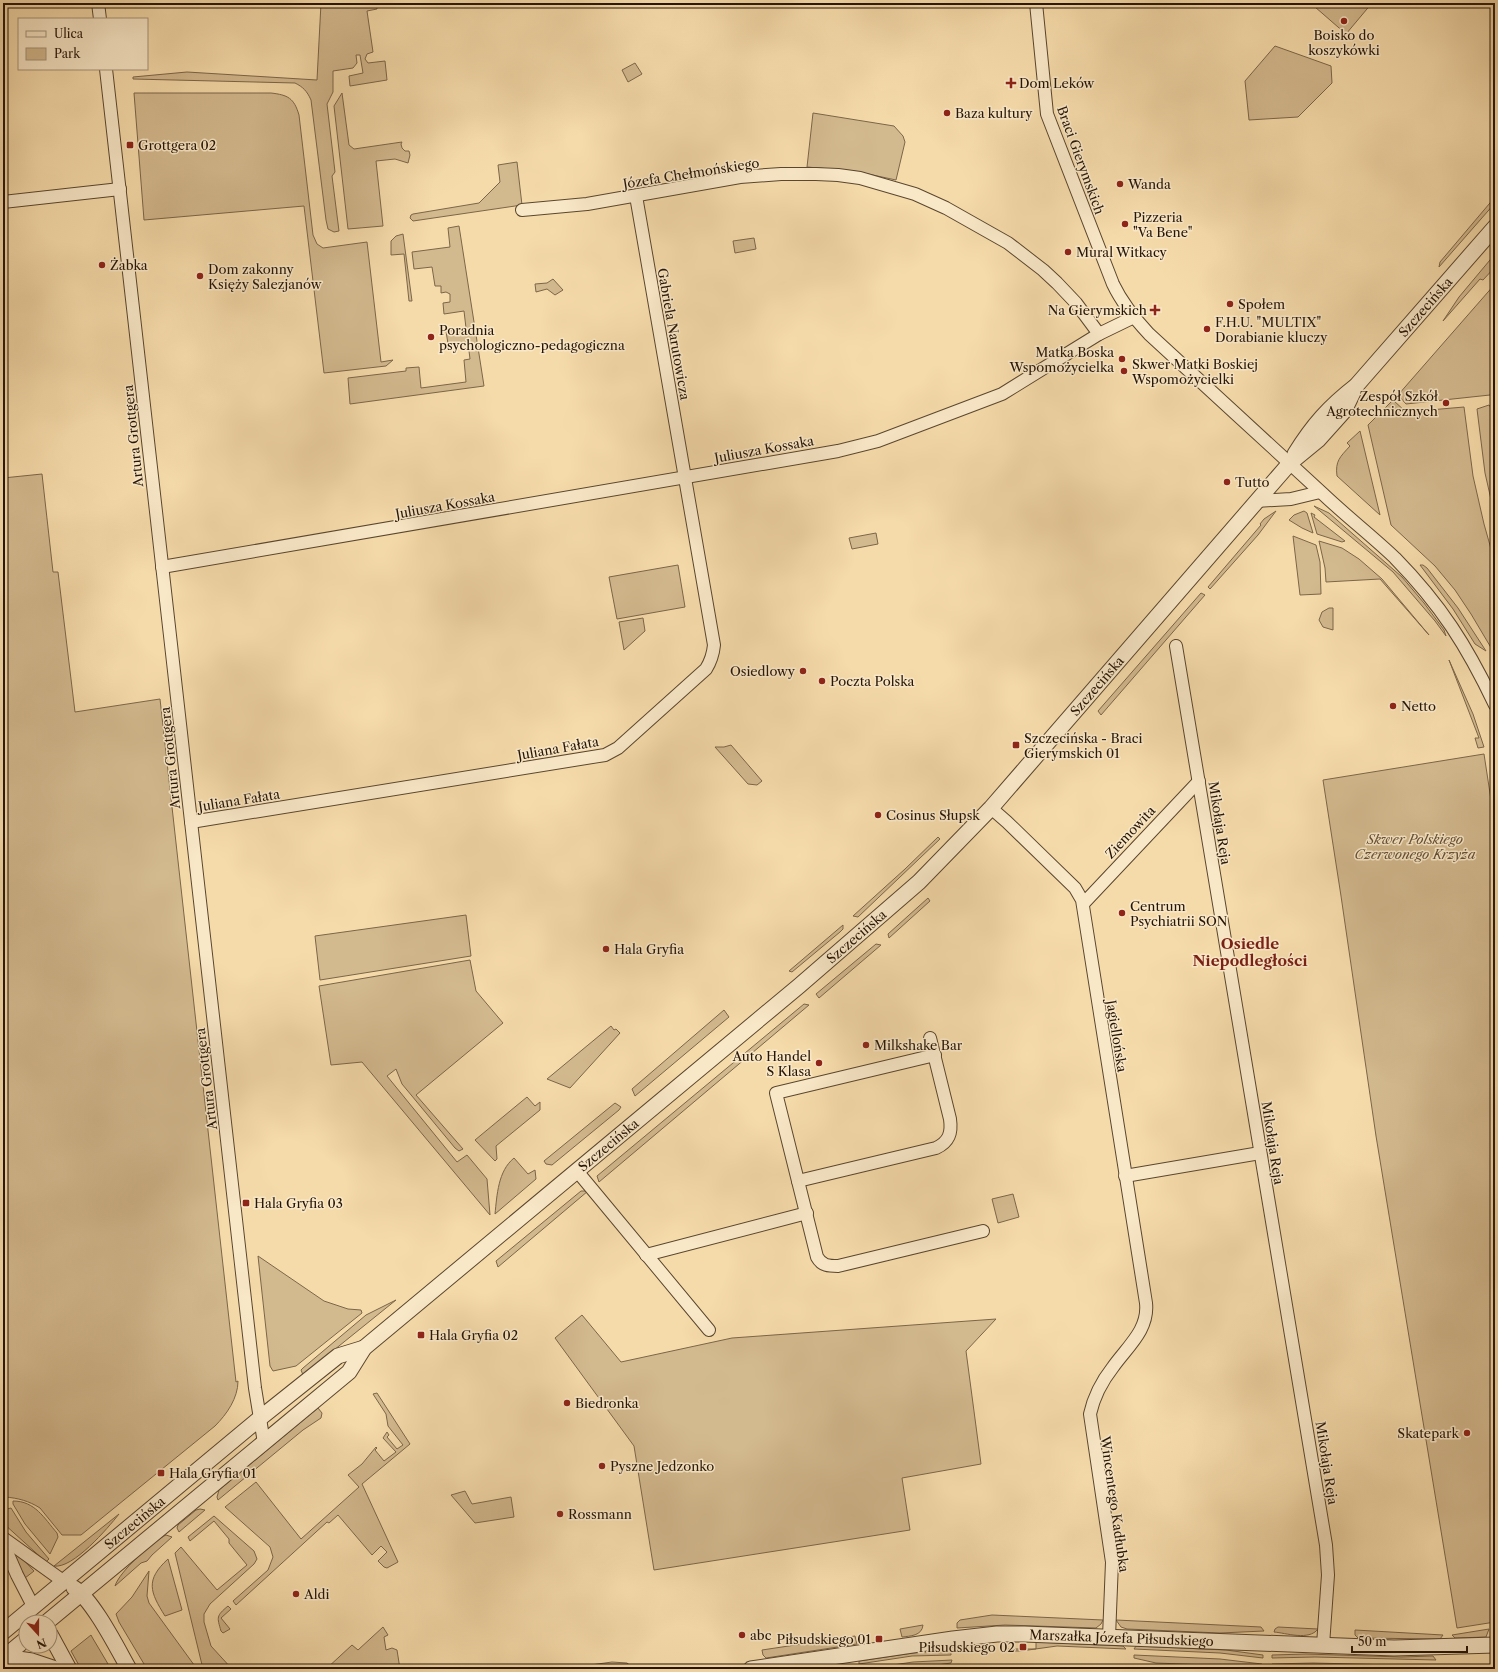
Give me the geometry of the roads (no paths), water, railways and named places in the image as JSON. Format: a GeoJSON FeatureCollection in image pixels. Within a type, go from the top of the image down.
{"type":"FeatureCollection","features":[{"type":"Feature","properties":{"kind":"street"},"geometry":{"type":"LineString","coordinates":[[98,3],[100,18]]}},
{"type":"Feature","properties":{"kind":"street","name":"Braci Gierymskich"},"geometry":{"type":"LineString","coordinates":[[1036,3],[1048,119],[1113,284],[1134,317]]}},
{"type":"Feature","properties":{"kind":"street","name":"Artura Grottgera"},"geometry":{"type":"LineString","coordinates":[[106,70],[259,1419],[264,1443]]}},
{"type":"Feature","properties":{"kind":"street","name":"Józefa Chełmońskiego"},"geometry":{"type":"LineString","coordinates":[[522,210],[587,204],[740,177],[781,174],[838,175],[860,178],[888,185],[934,202],[1008,243],[1043,270],[1057,283],[1076,303],[1099,334]]}},
{"type":"Feature","properties":{"kind":"street"},"geometry":{"type":"LineString","coordinates":[[3,202],[120,189]]}},
{"type":"Feature","properties":{"kind":"street","name":"Gabriela Narutowicza"},"geometry":{"type":"LineString","coordinates":[[636,196],[684,477]]}},
{"type":"Feature","properties":{"kind":"street","name":"Szczecińska"},"geometry":{"type":"LineString","coordinates":[[56,1614],[349,1372],[364,1348],[863,932],[919,882],[991,808],[1290,463],[1309,431],[1319,419],[1356,386],[1495,227]]}},
{"type":"Feature","properties":{"kind":"street"},"geometry":{"type":"LineString","coordinates":[[1134,317],[1149,334],[1320,492],[1394,558],[1425,590],[1448,619],[1462,641],[1477,666],[1495,705]]}},
{"type":"Feature","properties":{"kind":"street","name":"Juliusza Kossaka"},"geometry":{"type":"LineString","coordinates":[[162,567],[838,451],[878,441],[1002,394],[1099,334],[1134,317]]}},
{"type":"Feature","properties":{"kind":"street","name":"Juliana Fałata"},"geometry":{"type":"LineString","coordinates":[[191,822],[596,758],[612,752],[701,675],[711,662],[714,654],[714,645],[684,477]]}},
{"type":"Feature","properties":{"kind":"street"},"geometry":{"type":"LineString","coordinates":[[1256,501],[1291,499],[1320,492]]}},
{"type":"Feature","properties":{"kind":"street","name":"Mikołaja Reja"},"geometry":{"type":"LineString","coordinates":[[1176,646],[1328,1558],[1323,1645]]}},
{"type":"Feature","properties":{"kind":"street","name":"Ziemowita"},"geometry":{"type":"LineString","coordinates":[[1082,904],[1199,780]]}},
{"type":"Feature","properties":{"kind":"street","name":"Jagiellońska"},"geometry":{"type":"LineString","coordinates":[[991,808],[1078,892],[1082,904],[1146,1304]]}},
{"type":"Feature","properties":{"kind":"street"},"geometry":{"type":"LineString","coordinates":[[798,1181],[936,1148],[946,1142],[951,1132],[950,1119],[930,1038]]}},
{"type":"Feature","properties":{"kind":"street"},"geometry":{"type":"LineString","coordinates":[[935,1055],[776,1093],[817,1257],[820,1262],[830,1266],[838,1266],[983,1231]]}},
{"type":"Feature","properties":{"kind":"street"},"geometry":{"type":"LineString","coordinates":[[1125,1176],[1260,1153]]}},
{"type":"Feature","properties":{"kind":"street"},"geometry":{"type":"LineString","coordinates":[[577,1171],[709,1330]]}},
{"type":"Feature","properties":{"kind":"street"},"geometry":{"type":"LineString","coordinates":[[646,1255],[807,1214]]}},
{"type":"Feature","properties":{"kind":"street","name":"Wincentego Kadłubka"},"geometry":{"type":"LineString","coordinates":[[1109,1637],[1112,1562],[1090,1422],[1091,1407],[1100,1386],[1112,1367],[1143,1326],[1146,1317],[1146,1304]]}},
{"type":"Feature","properties":{"kind":"street","name":"Szczecińska"},"geometry":{"type":"LineString","coordinates":[[3,1632],[259,1419],[338,1356],[364,1348]]}},
{"type":"Feature","properties":{"kind":"street"},"geometry":{"type":"LineString","coordinates":[[3,1538],[82,1593],[130,1669]]}},
{"type":"Feature","properties":{"kind":"street"},"geometry":{"type":"LineString","coordinates":[[3,1543],[17,1575],[33,1606],[40,1614]]}},
{"type":"Feature","properties":{"kind":"street","name":"Marszałka Józefa Piłsudskiego"},"geometry":{"type":"LineString","coordinates":[[751,1669],[881,1648],[997,1634],[1394,1648],[1495,1645]]}},
{"type":"Feature","properties":{"kind":"street"},"geometry":{"type":"LineString","coordinates":[[3,1657],[18,1645]]}},
{"type":"Feature","properties":{"kind":"street"},"geometry":{"type":"LineString","coordinates":[[58,1649],[69,1669]]}},
{"type":"Feature","properties":{"kind":"street"},"geometry":{"type":"LineString","coordinates":[[3,1657],[32,1661],[56,1669]]}},
{"type":"Feature","properties":{"kind":"place","name":"Boisko do koszykówki"},"geometry":{"type":"Point","coordinates":[1344,21]}},
{"type":"Feature","properties":{"kind":"place","name":"Dom Leków"},"geometry":{"type":"Point","coordinates":[1011,83]}},
{"type":"Feature","properties":{"kind":"place","name":"Baza kultury"},"geometry":{"type":"Point","coordinates":[947,113]}},
{"type":"Feature","properties":{"kind":"place","name":"Grottgera 02"},"geometry":{"type":"Point","coordinates":[130,145]}},
{"type":"Feature","properties":{"kind":"place","name":"Wanda"},"geometry":{"type":"Point","coordinates":[1120,184]}},
{"type":"Feature","properties":{"kind":"place","name":"Pizzeria \"Va Bene\""},"geometry":{"type":"Point","coordinates":[1125,224]}},
{"type":"Feature","properties":{"kind":"place","name":"Mural Witkacy"},"geometry":{"type":"Point","coordinates":[1068,252]}},
{"type":"Feature","properties":{"kind":"place","name":"Żabka"},"geometry":{"type":"Point","coordinates":[102,265]}},
{"type":"Feature","properties":{"kind":"place","name":"Dom zakonny Księży Salezjanów"},"geometry":{"type":"Point","coordinates":[200,276]}},
{"type":"Feature","properties":{"kind":"place","name":"Społem"},"geometry":{"type":"Point","coordinates":[1230,304]}},
{"type":"Feature","properties":{"kind":"place","name":"Na Gierymskich"},"geometry":{"type":"Point","coordinates":[1155,310]}},
{"type":"Feature","properties":{"kind":"place","name":"F.H.U. \"MULTIX\" Dorabianie kluczy"},"geometry":{"type":"Point","coordinates":[1207,329]}},
{"type":"Feature","properties":{"kind":"place","name":"Poradnia psychologiczno-pedagogiczna"},"geometry":{"type":"Point","coordinates":[431,337]}},
{"type":"Feature","properties":{"kind":"place","name":"Matka Boska Wspomożycielka"},"geometry":{"type":"Point","coordinates":[1122,359]}},
{"type":"Feature","properties":{"kind":"place","name":"Skwer Matki Boskiej Wspomożycielki"},"geometry":{"type":"Point","coordinates":[1124,371]}},
{"type":"Feature","properties":{"kind":"place","name":"Zespół Szkół Agrotechnicznych"},"geometry":{"type":"Point","coordinates":[1446,403]}},
{"type":"Feature","properties":{"kind":"place","name":"Tutto"},"geometry":{"type":"Point","coordinates":[1227,482]}},
{"type":"Feature","properties":{"kind":"place","name":"Osiedlowy"},"geometry":{"type":"Point","coordinates":[803,671]}},
{"type":"Feature","properties":{"kind":"place","name":"Poczta Polska"},"geometry":{"type":"Point","coordinates":[822,681]}},
{"type":"Feature","properties":{"kind":"place","name":"Netto"},"geometry":{"type":"Point","coordinates":[1393,706]}},
{"type":"Feature","properties":{"kind":"place","name":"Szczecińska - Braci Gierymskich 01"},"geometry":{"type":"Point","coordinates":[1016,745]}},
{"type":"Feature","properties":{"kind":"place","name":"Cosinus Słupsk"},"geometry":{"type":"Point","coordinates":[878,815]}},
{"type":"Feature","properties":{"kind":"place","name":"Centrum Psychiatrii SON"},"geometry":{"type":"Point","coordinates":[1122,913]}},
{"type":"Feature","properties":{"kind":"place","name":"Hala Gryfia"},"geometry":{"type":"Point","coordinates":[606,949]}},
{"type":"Feature","properties":{"kind":"place","name":"Milkshake Bar"},"geometry":{"type":"Point","coordinates":[866,1045]}},
{"type":"Feature","properties":{"kind":"place","name":"Auto Handel S Klasa"},"geometry":{"type":"Point","coordinates":[819,1063]}},
{"type":"Feature","properties":{"kind":"place","name":"Hala Gryfia 03"},"geometry":{"type":"Point","coordinates":[246,1203]}},
{"type":"Feature","properties":{"kind":"place","name":"Hala Gryfia 02"},"geometry":{"type":"Point","coordinates":[421,1335]}},
{"type":"Feature","properties":{"kind":"place","name":"Biedronka"},"geometry":{"type":"Point","coordinates":[567,1403]}},
{"type":"Feature","properties":{"kind":"place","name":"Skatepark"},"geometry":{"type":"Point","coordinates":[1467,1433]}},
{"type":"Feature","properties":{"kind":"place","name":"Pyszne Jedzonko"},"geometry":{"type":"Point","coordinates":[602,1466]}},
{"type":"Feature","properties":{"kind":"place","name":"Hala Gryfia 01"},"geometry":{"type":"Point","coordinates":[161,1473]}},
{"type":"Feature","properties":{"kind":"place","name":"Rossmann"},"geometry":{"type":"Point","coordinates":[560,1514]}},
{"type":"Feature","properties":{"kind":"place","name":"Aldi"},"geometry":{"type":"Point","coordinates":[296,1594]}},
{"type":"Feature","properties":{"kind":"place","name":"abc"},"geometry":{"type":"Point","coordinates":[742,1635]}},
{"type":"Feature","properties":{"kind":"place","name":"Piłsudskiego 01"},"geometry":{"type":"Point","coordinates":[879,1639]}},
{"type":"Feature","properties":{"kind":"place","name":"Piłsudskiego 02"},"geometry":{"type":"Point","coordinates":[1023,1647]}},
{"type":"Feature","properties":{"kind":"district","name":"Osiedle Niepodległości"},"geometry":{"type":"Point","coordinates":[1250,952]}},
{"type":"Feature","properties":{"kind":"park label","name":"Skwer Polskiego Czerwonego Krzyża"},"geometry":{"type":"Point","coordinates":[1415,846]}}]}
